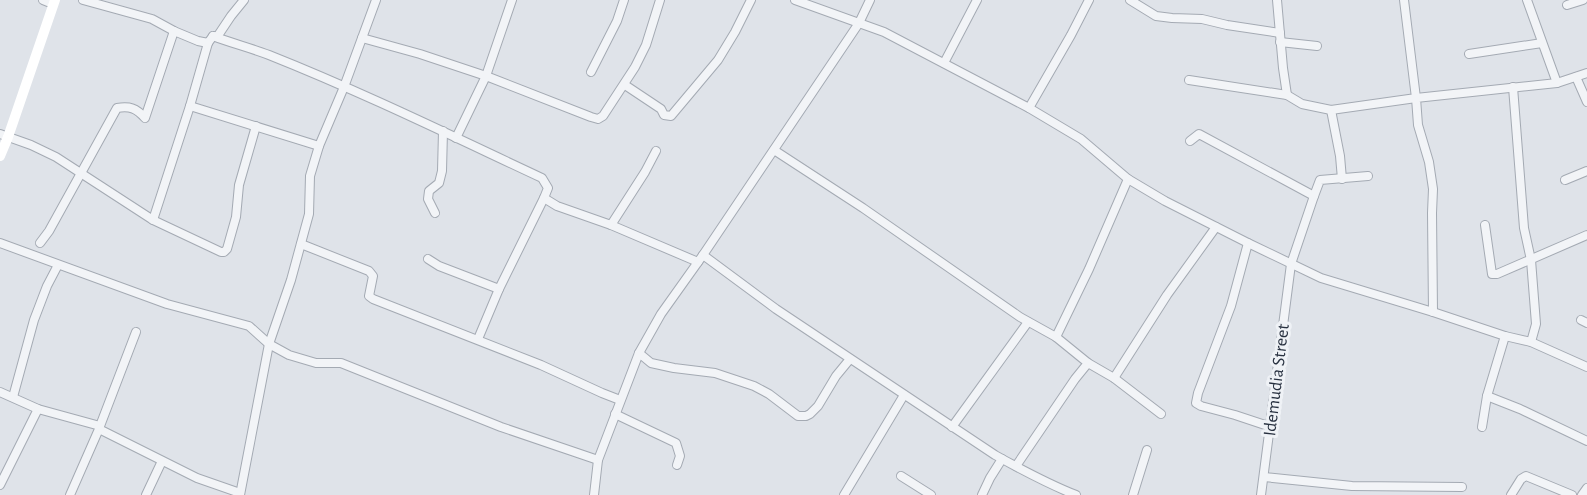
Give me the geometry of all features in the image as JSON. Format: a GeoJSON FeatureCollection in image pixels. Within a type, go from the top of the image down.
{"type":"FeatureCollection","features":[{"type":"Feature","properties":{"kind":"street"},"geometry":{"type":"LineString","coordinates":[[83,0],[152,19],[198,41],[218,37],[243,0]]}},
{"type":"Feature","properties":{"kind":"street"},"geometry":{"type":"LineString","coordinates":[[0,392],[38,409],[99,428],[197,478],[240,494],[269,344],[291,280],[309,214],[310,176],[319,146],[344,87],[376,0]]}},
{"type":"Feature","properties":{"kind":"street"},"geometry":{"type":"LineString","coordinates":[[456,138],[486,76],[512,0]]}},
{"type":"Feature","properties":{"kind":"street"},"geometry":{"type":"LineString","coordinates":[[591,72],[618,21],[624,0]]}},
{"type":"Feature","properties":{"kind":"street"},"geometry":{"type":"LineString","coordinates":[[362,38],[486,76],[598,119],[603,116],[625,85],[646,45],[660,0]]}},
{"type":"Feature","properties":{"kind":"street"},"geometry":{"type":"LineString","coordinates":[[625,85],[661,109],[664,115],[672,116],[718,60],[751,0]]}},
{"type":"Feature","properties":{"kind":"street"},"geometry":{"type":"LineString","coordinates":[[795,0],[884,32],[944,63],[1029,108],[1081,139],[1128,178],[1165,201],[1321,278],[1504,336],[1531,342],[1587,367]]}},
{"type":"Feature","properties":{"kind":"street"},"geometry":{"type":"LineString","coordinates":[[594,495],[598,460],[639,353],[661,314],[859,23],[870,0]]}},
{"type":"Feature","properties":{"kind":"street"},"geometry":{"type":"LineString","coordinates":[[944,63],[977,0]]}},
{"type":"Feature","properties":{"kind":"street"},"geometry":{"type":"LineString","coordinates":[[1029,108],[1089,0]]}},
{"type":"Feature","properties":{"kind":"street"},"geometry":{"type":"LineString","coordinates":[[1130,0],[1156,16],[1202,19],[1317,46]]}},
{"type":"Feature","properties":{"kind":"street"},"geometry":{"type":"LineString","coordinates":[[1278,0],[1282,68],[1287,96]]}},
{"type":"Feature","properties":{"kind":"street"},"geometry":{"type":"LineString","coordinates":[[1404,0],[1418,125],[1429,162],[1433,189],[1433,312]]}},
{"type":"Feature","properties":{"kind":"street"},"geometry":{"type":"LineString","coordinates":[[1527,0],[1557,83]]}},
{"type":"Feature","properties":{"kind":"street"},"geometry":{"type":"LineString","coordinates":[[1567,5],[1583,0]]}},
{"type":"Feature","properties":{"kind":"street"},"geometry":{"type":"LineString","coordinates":[[0,156],[4,136],[50,1]]}},
{"type":"Feature","properties":{"kind":"street"},"geometry":{"type":"LineString","coordinates":[[40,243],[49,231],[117,108],[127,106],[145,118],[174,31]]}},
{"type":"Feature","properties":{"kind":"street"},"geometry":{"type":"LineString","coordinates":[[210,40],[267,54],[542,178],[548,188],[499,289],[478,339]]}},
{"type":"Feature","properties":{"kind":"street"},"geometry":{"type":"LineString","coordinates":[[153,220],[210,40]]}},
{"type":"Feature","properties":{"kind":"street"},"geometry":{"type":"LineString","coordinates":[[1469,54],[1542,43]]}},
{"type":"Feature","properties":{"kind":"street"},"geometry":{"type":"LineString","coordinates":[[1189,80],[1287,96],[1302,104],[1331,110],[1416,98],[1557,83],[1587,73]]}},
{"type":"Feature","properties":{"kind":"street"},"geometry":{"type":"LineString","coordinates":[[1576,77],[1587,102]]}},
{"type":"Feature","properties":{"kind":"street"},"geometry":{"type":"LineString","coordinates":[[1513,87],[1524,228],[1531,260],[1536,324],[1531,342]]}},
{"type":"Feature","properties":{"kind":"street"},"geometry":{"type":"LineString","coordinates":[[190,106],[319,146]]}},
{"type":"Feature","properties":{"kind":"street"},"geometry":{"type":"LineString","coordinates":[[1331,110],[1342,179]]}},
{"type":"Feature","properties":{"kind":"street"},"geometry":{"type":"LineString","coordinates":[[4,136],[56,157],[153,220],[224,252],[227,249],[236,217],[239,185],[256,126]]}},
{"type":"Feature","properties":{"kind":"street"},"geometry":{"type":"LineString","coordinates":[[435,213],[428,199],[429,191],[439,183],[442,171],[442,131]]}},
{"type":"Feature","properties":{"kind":"street"},"geometry":{"type":"LineString","coordinates":[[1190,141],[1199,134],[1314,196],[1320,180],[1368,176]]}},
{"type":"Feature","properties":{"kind":"street"},"geometry":{"type":"LineString","coordinates":[[774,150],[855,202],[1028,322],[1056,337],[1088,363],[1114,378],[1161,414]]}},
{"type":"Feature","properties":{"kind":"street"},"geometry":{"type":"LineString","coordinates":[[611,225],[656,151]]}},
{"type":"Feature","properties":{"kind":"street"},"geometry":{"type":"LineString","coordinates":[[1565,180],[1587,171]]}},
{"type":"Feature","properties":{"kind":"street"},"geometry":{"type":"LineString","coordinates":[[1056,337],[1089,269],[1128,178]]}},
{"type":"Feature","properties":{"kind":"street","name":"Idemudia Street"},"geometry":{"type":"LineString","coordinates":[[1261,495],[1291,264],[1314,196]]}},
{"type":"Feature","properties":{"kind":"street"},"geometry":{"type":"LineString","coordinates":[[544,198],[557,206],[701,258],[1002,459],[1059,492],[1076,495]]}},
{"type":"Feature","properties":{"kind":"street"},"geometry":{"type":"LineString","coordinates":[[1485,225],[1492,274],[1497,274],[1587,235]]}},
{"type":"Feature","properties":{"kind":"street"},"geometry":{"type":"LineString","coordinates":[[1114,378],[1167,295],[1216,227]]}},
{"type":"Feature","properties":{"kind":"street"},"geometry":{"type":"LineString","coordinates":[[0,243],[167,304],[249,326],[269,344],[289,355],[316,363],[341,363],[501,428],[598,460]]}},
{"type":"Feature","properties":{"kind":"street"},"geometry":{"type":"LineString","coordinates":[[1248,243],[1231,306],[1196,403],[1271,427]]}},
{"type":"Feature","properties":{"kind":"street"},"geometry":{"type":"LineString","coordinates":[[301,244],[369,271],[373,276],[369,296],[373,299],[478,339],[620,400]]}},
{"type":"Feature","properties":{"kind":"street"},"geometry":{"type":"LineString","coordinates":[[428,259],[439,266],[499,289]]}},
{"type":"Feature","properties":{"kind":"street"},"geometry":{"type":"LineString","coordinates":[[12,397],[34,320],[58,265]]}},
{"type":"Feature","properties":{"kind":"street"},"geometry":{"type":"LineString","coordinates":[[952,427],[1028,322]]}},
{"type":"Feature","properties":{"kind":"street"},"geometry":{"type":"LineString","coordinates":[[70,495],[136,332]]}},
{"type":"Feature","properties":{"kind":"street"},"geometry":{"type":"LineString","coordinates":[[1482,427],[1487,396],[1504,336]]}},
{"type":"Feature","properties":{"kind":"street"},"geometry":{"type":"LineString","coordinates":[[639,353],[651,363],[715,373],[754,386],[802,417],[810,414],[818,406],[836,376],[850,359]]}},
{"type":"Feature","properties":{"kind":"street"},"geometry":{"type":"LineString","coordinates":[[1016,466],[1088,363]]}},
{"type":"Feature","properties":{"kind":"street"},"geometry":{"type":"LineString","coordinates":[[844,495],[904,395]]}},
{"type":"Feature","properties":{"kind":"street"},"geometry":{"type":"LineString","coordinates":[[1487,396],[1587,441]]}},
{"type":"Feature","properties":{"kind":"street"},"geometry":{"type":"LineString","coordinates":[[0,485],[38,409]]}},
{"type":"Feature","properties":{"kind":"street"},"geometry":{"type":"LineString","coordinates":[[615,414],[676,443],[680,456],[677,465]]}},
{"type":"Feature","properties":{"kind":"street"},"geometry":{"type":"LineString","coordinates":[[1133,495],[1147,450]]}},
{"type":"Feature","properties":{"kind":"street"},"geometry":{"type":"LineString","coordinates":[[982,495],[1002,459]]}},
{"type":"Feature","properties":{"kind":"street"},"geometry":{"type":"LineString","coordinates":[[146,495],[162,461]]}},
{"type":"Feature","properties":{"kind":"street"},"geometry":{"type":"LineString","coordinates":[[901,476],[932,495]]}},
{"type":"Feature","properties":{"kind":"street"},"geometry":{"type":"LineString","coordinates":[[1511,495],[1521,479],[1526,476],[1572,495]]}},
{"type":"Feature","properties":{"kind":"street"},"geometry":{"type":"LineString","coordinates":[[1264,477],[1352,486],[1462,488]]}},
{"type":"Feature","properties":{"kind":"street"},"geometry":{"type":"LineString","coordinates":[[1582,495],[1587,488]]}}]}
